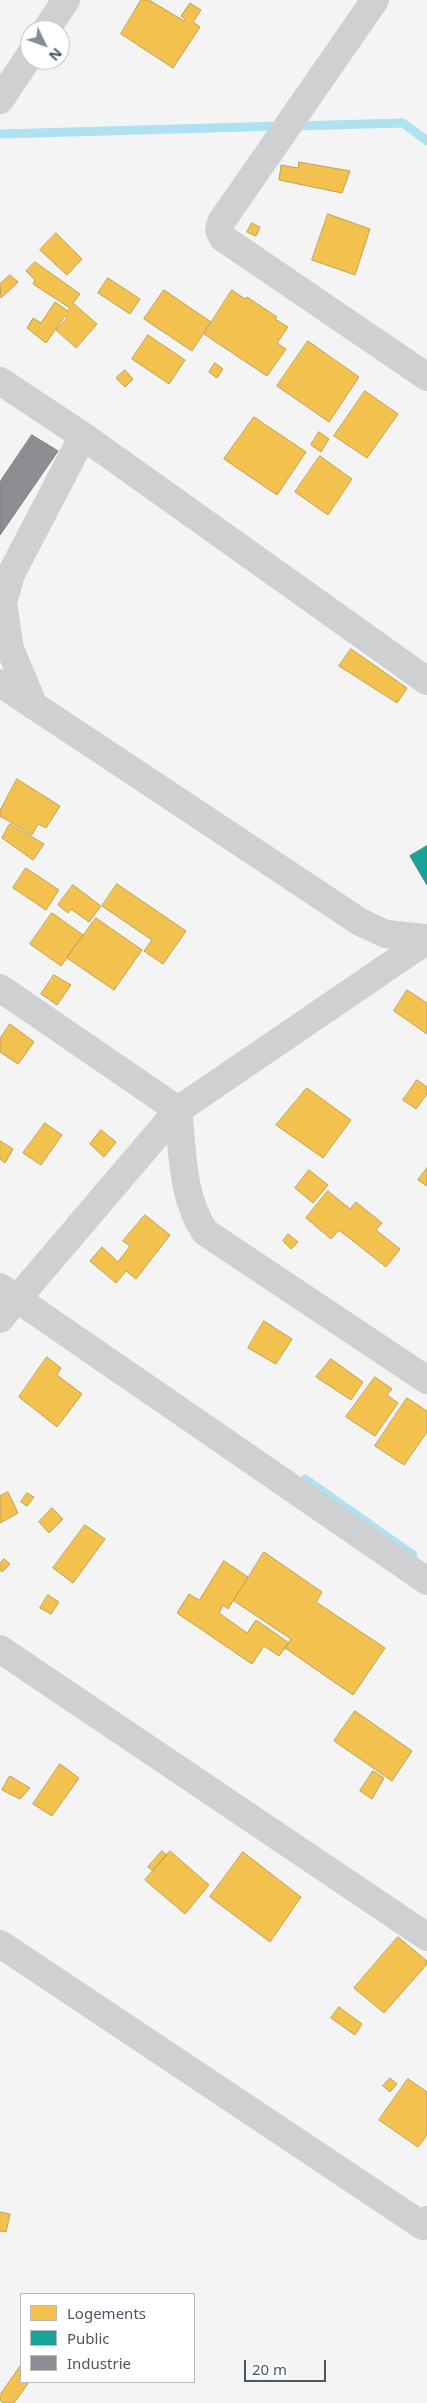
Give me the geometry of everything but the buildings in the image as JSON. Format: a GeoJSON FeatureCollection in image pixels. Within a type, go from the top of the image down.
{"type":"FeatureCollection","features":[{"type":"Feature","properties":{"kind":"street"},"geometry":{"type":"LineString","coordinates":[[53,20],[66,0]]}},
{"type":"Feature","properties":{"kind":"street"},"geometry":{"type":"LineString","coordinates":[[375,0],[221,222],[219,230],[223,238],[427,377]]}},
{"type":"Feature","properties":{"kind":"street"},"geometry":{"type":"LineString","coordinates":[[0,100],[20,70]]}},
{"type":"Feature","properties":{"kind":"street"},"geometry":{"type":"LineString","coordinates":[[0,381],[83,436],[427,681]]}},
{"type":"Feature","properties":{"kind":"street"},"geometry":{"type":"LineString","coordinates":[[34,706],[10,649],[3,603],[11,574],[83,436]]}},
{"type":"Feature","properties":{"kind":"street"},"geometry":{"type":"LineString","coordinates":[[0,683],[360,922],[386,934],[427,939]]}},
{"type":"Feature","properties":{"kind":"street"},"geometry":{"type":"LineString","coordinates":[[0,1319],[8,1292],[178,1110],[427,939]]}},
{"type":"Feature","properties":{"kind":"street"},"geometry":{"type":"LineString","coordinates":[[0,988],[178,1110],[188,1198],[195,1217],[205,1232],[426,1376]]}},
{"type":"Feature","properties":{"kind":"street"},"geometry":{"type":"LineString","coordinates":[[8,1292],[427,1581]]}},
{"type":"Feature","properties":{"kind":"street"},"geometry":{"type":"LineString","coordinates":[[0,1649],[427,1936]]}},
{"type":"Feature","properties":{"kind":"street"},"geometry":{"type":"LineString","coordinates":[[0,1944],[426,2225]]}},
{"type":"Feature","properties":{"kind":"waterway"},"geometry":{"type":"LineString","coordinates":[[294,126],[403,123],[427,141]]}},
{"type":"Feature","properties":{"kind":"waterway"},"geometry":{"type":"LineString","coordinates":[[0,134],[281,126]]}},
{"type":"Feature","properties":{"kind":"waterway"},"geometry":{"type":"LineString","coordinates":[[305,1479],[413,1555]]}}]}
